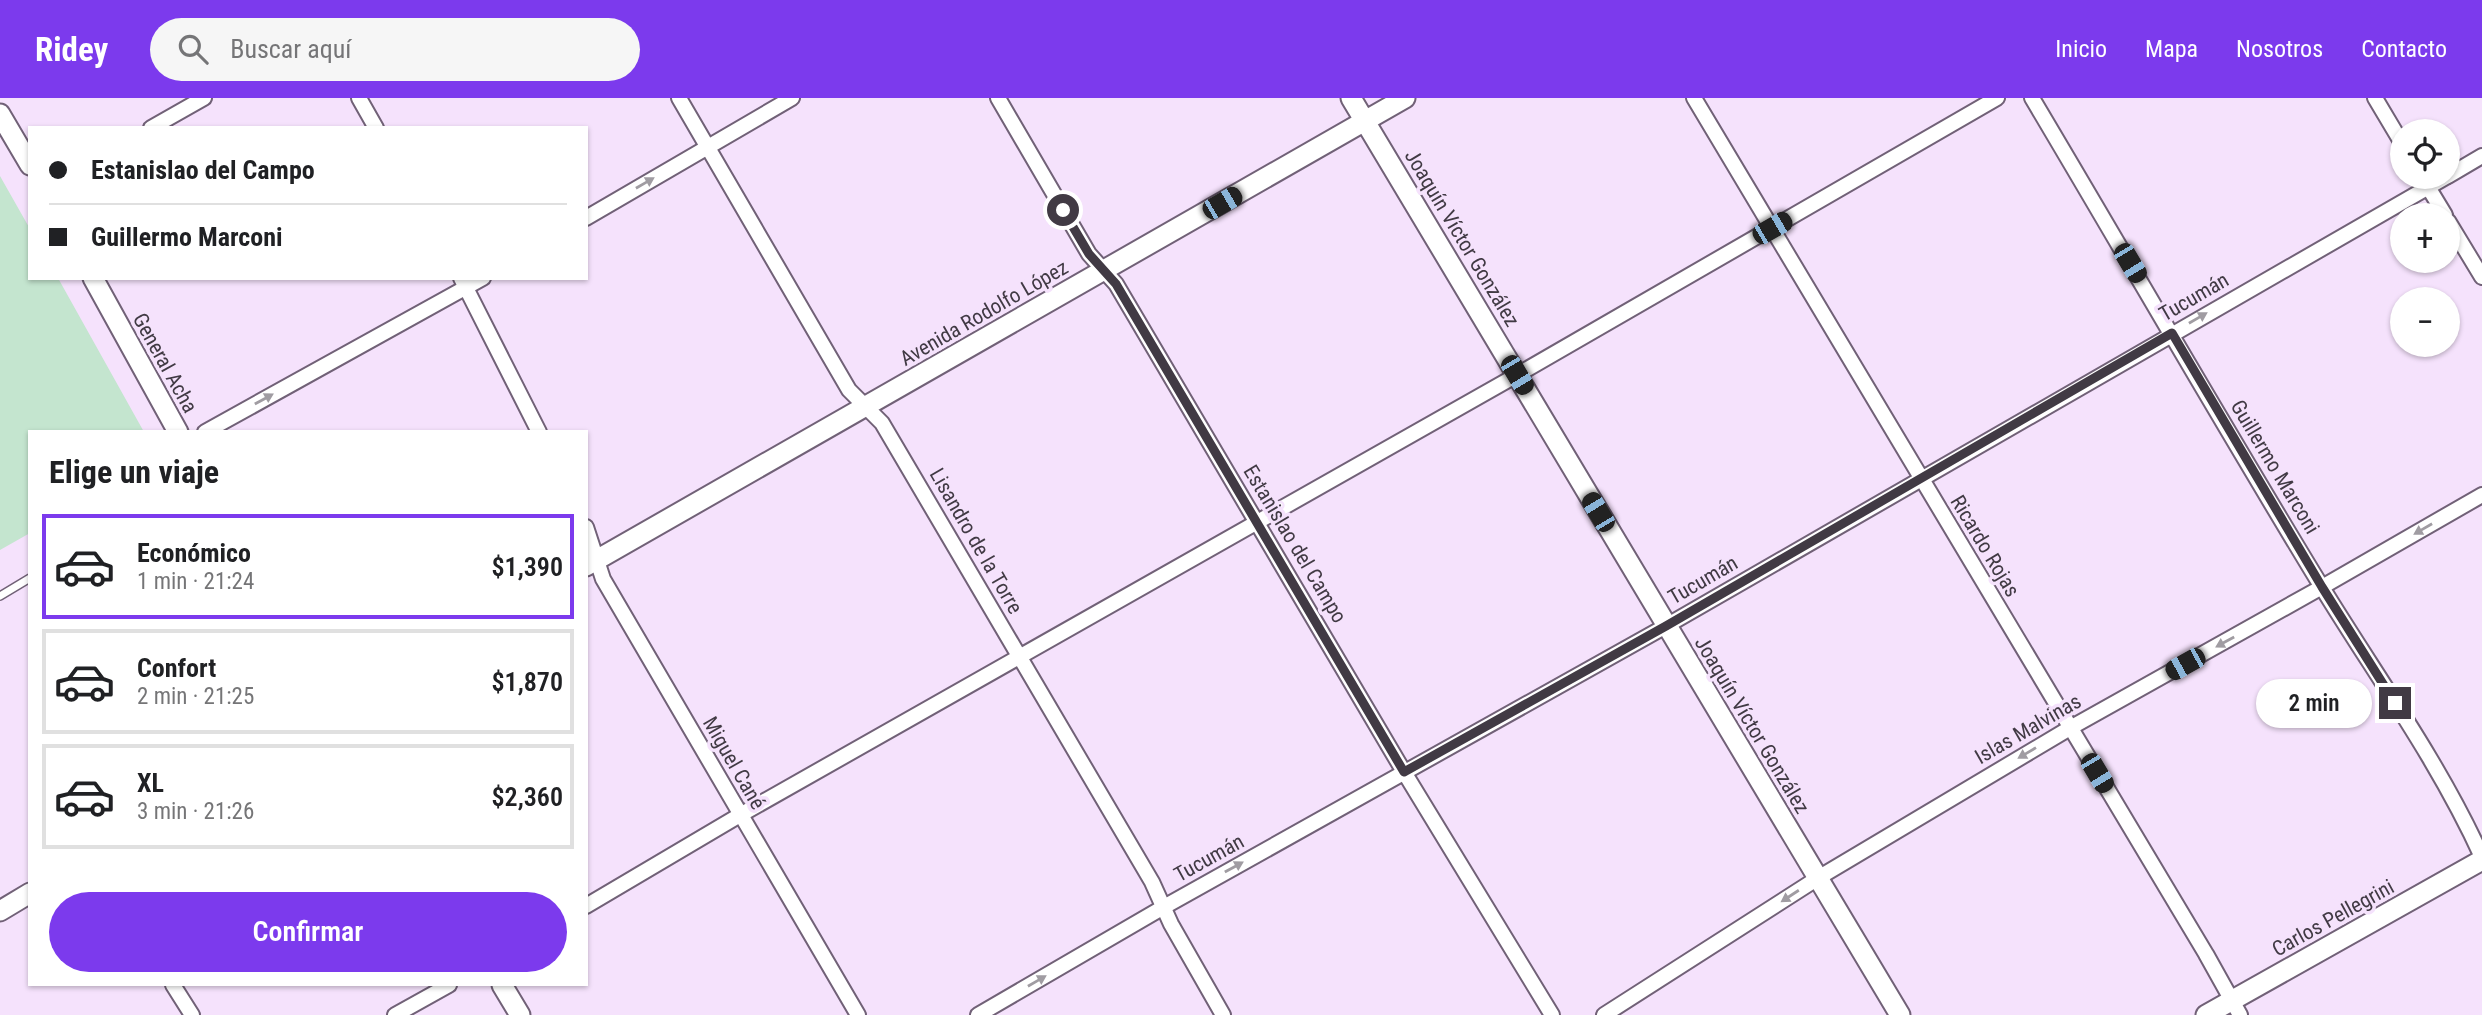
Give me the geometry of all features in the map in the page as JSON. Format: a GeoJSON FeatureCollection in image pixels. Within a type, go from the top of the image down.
{"type":"FeatureCollection","features":[{"type":"Feature","properties":{"kind":"street"},"geometry":{"type":"LineString","coordinates":[[155,126],[204,98]]}},
{"type":"Feature","properties":{"kind":"street"},"geometry":{"type":"LineString","coordinates":[[359,98],[375,126]]}},
{"type":"Feature","properties":{"kind":"street","name":"Lisandro de la Torre"},"geometry":{"type":"LineString","coordinates":[[679,98],[849,390],[882,423],[1152,882],[1162,908],[1223,1015]]}},
{"type":"Feature","properties":{"kind":"street"},"geometry":{"type":"LineString","coordinates":[[588,217],[792,98]]}},
{"type":"Feature","properties":{"kind":"street","name":"Estanislao del Campo"},"geometry":{"type":"LineString","coordinates":[[998,98],[1089,254],[1116,284],[1404,772],[1552,1015]]}},
{"type":"Feature","properties":{"kind":"street","name":"Joaquín Víctor González"},"geometry":{"type":"LineString","coordinates":[[1351,98],[1900,1015]]}},
{"type":"Feature","properties":{"kind":"street","name":"Avenida Rodolfo López"},"geometry":{"type":"LineString","coordinates":[[591,563],[1405,98]]}},
{"type":"Feature","properties":{"kind":"street","name":"Ricardo Rojas"},"geometry":{"type":"LineString","coordinates":[[1694,98],[2206,954],[2235,1008]]}},
{"type":"Feature","properties":{"kind":"street"},"geometry":{"type":"LineString","coordinates":[[588,905],[740,815],[1517,375],[1997,98]]}},
{"type":"Feature","properties":{"kind":"street","name":"Guillermo Marconi"},"geometry":{"type":"LineString","coordinates":[[2032,98],[2322,587],[2438,773],[2468,825],[2482,859]]}},
{"type":"Feature","properties":{"kind":"street"},"geometry":{"type":"LineString","coordinates":[[2375,98],[2390,123]]}},
{"type":"Feature","properties":{"kind":"street"},"geometry":{"type":"LineString","coordinates":[[0,114],[28,162]]}},
{"type":"Feature","properties":{"kind":"street","name":"Tucumán"},"geometry":{"type":"LineString","coordinates":[[2460,169],[2482,156]]}},
{"type":"Feature","properties":{"kind":"street","name":"Tucumán"},"geometry":{"type":"LineString","coordinates":[[978,1015],[1162,908],[1666,626],[1922,479],[2413,189]]}},
{"type":"Feature","properties":{"kind":"street"},"geometry":{"type":"LineString","coordinates":[[2460,241],[2482,277]]}},
{"type":"Feature","properties":{"kind":"street","name":"General Acha"},"geometry":{"type":"LineString","coordinates":[[94,280],[177,430]]}},
{"type":"Feature","properties":{"kind":"street"},"geometry":{"type":"LineString","coordinates":[[208,430],[463,283],[538,430]]}},
{"type":"Feature","properties":{"kind":"street","name":"Islas Malvinas"},"geometry":{"type":"LineString","coordinates":[[1604,1015],[1818,878],[2070,728],[2482,495]]}},
{"type":"Feature","properties":{"kind":"street","name":"Miguel Cané"},"geometry":{"type":"LineString","coordinates":[[588,541],[591,563],[603,579],[858,1015]]}},
{"type":"Feature","properties":{"kind":"street","name":"Carlos Pellegrini"},"geometry":{"type":"LineString","coordinates":[[2206,1015],[2235,1008],[2482,859]]}},
{"type":"Feature","properties":{"kind":"street"},"geometry":{"type":"LineString","coordinates":[[0,911],[28,894]]}},
{"type":"Feature","properties":{"kind":"street"},"geometry":{"type":"LineString","coordinates":[[174,986],[191,1015]]}},
{"type":"Feature","properties":{"kind":"street"},"geometry":{"type":"LineString","coordinates":[[395,1015],[447,986]]}},
{"type":"Feature","properties":{"kind":"street"},"geometry":{"type":"LineString","coordinates":[[503,986],[520,1015]]}},
{"type":"Feature","properties":{"kind":"lane"},"geometry":{"type":"LineString","coordinates":[[0,596],[28,579]]}},
{"type":"Feature","properties":{"kind":"green space"},"geometry":{"type":"Polygon","coordinates":[[[0,176],[28,225],[28,280],[59,280],[143,430],[28,430],[28,534],[0,550],[0,176]]]}},
{"type":"Feature","properties":{"kind":"route"},"geometry":{"type":"LineString","coordinates":[[1063,210],[1089,254],[1116,284],[1404,772],[1666,626],[2172,333],[2322,587],[2395,703]]}}]}
